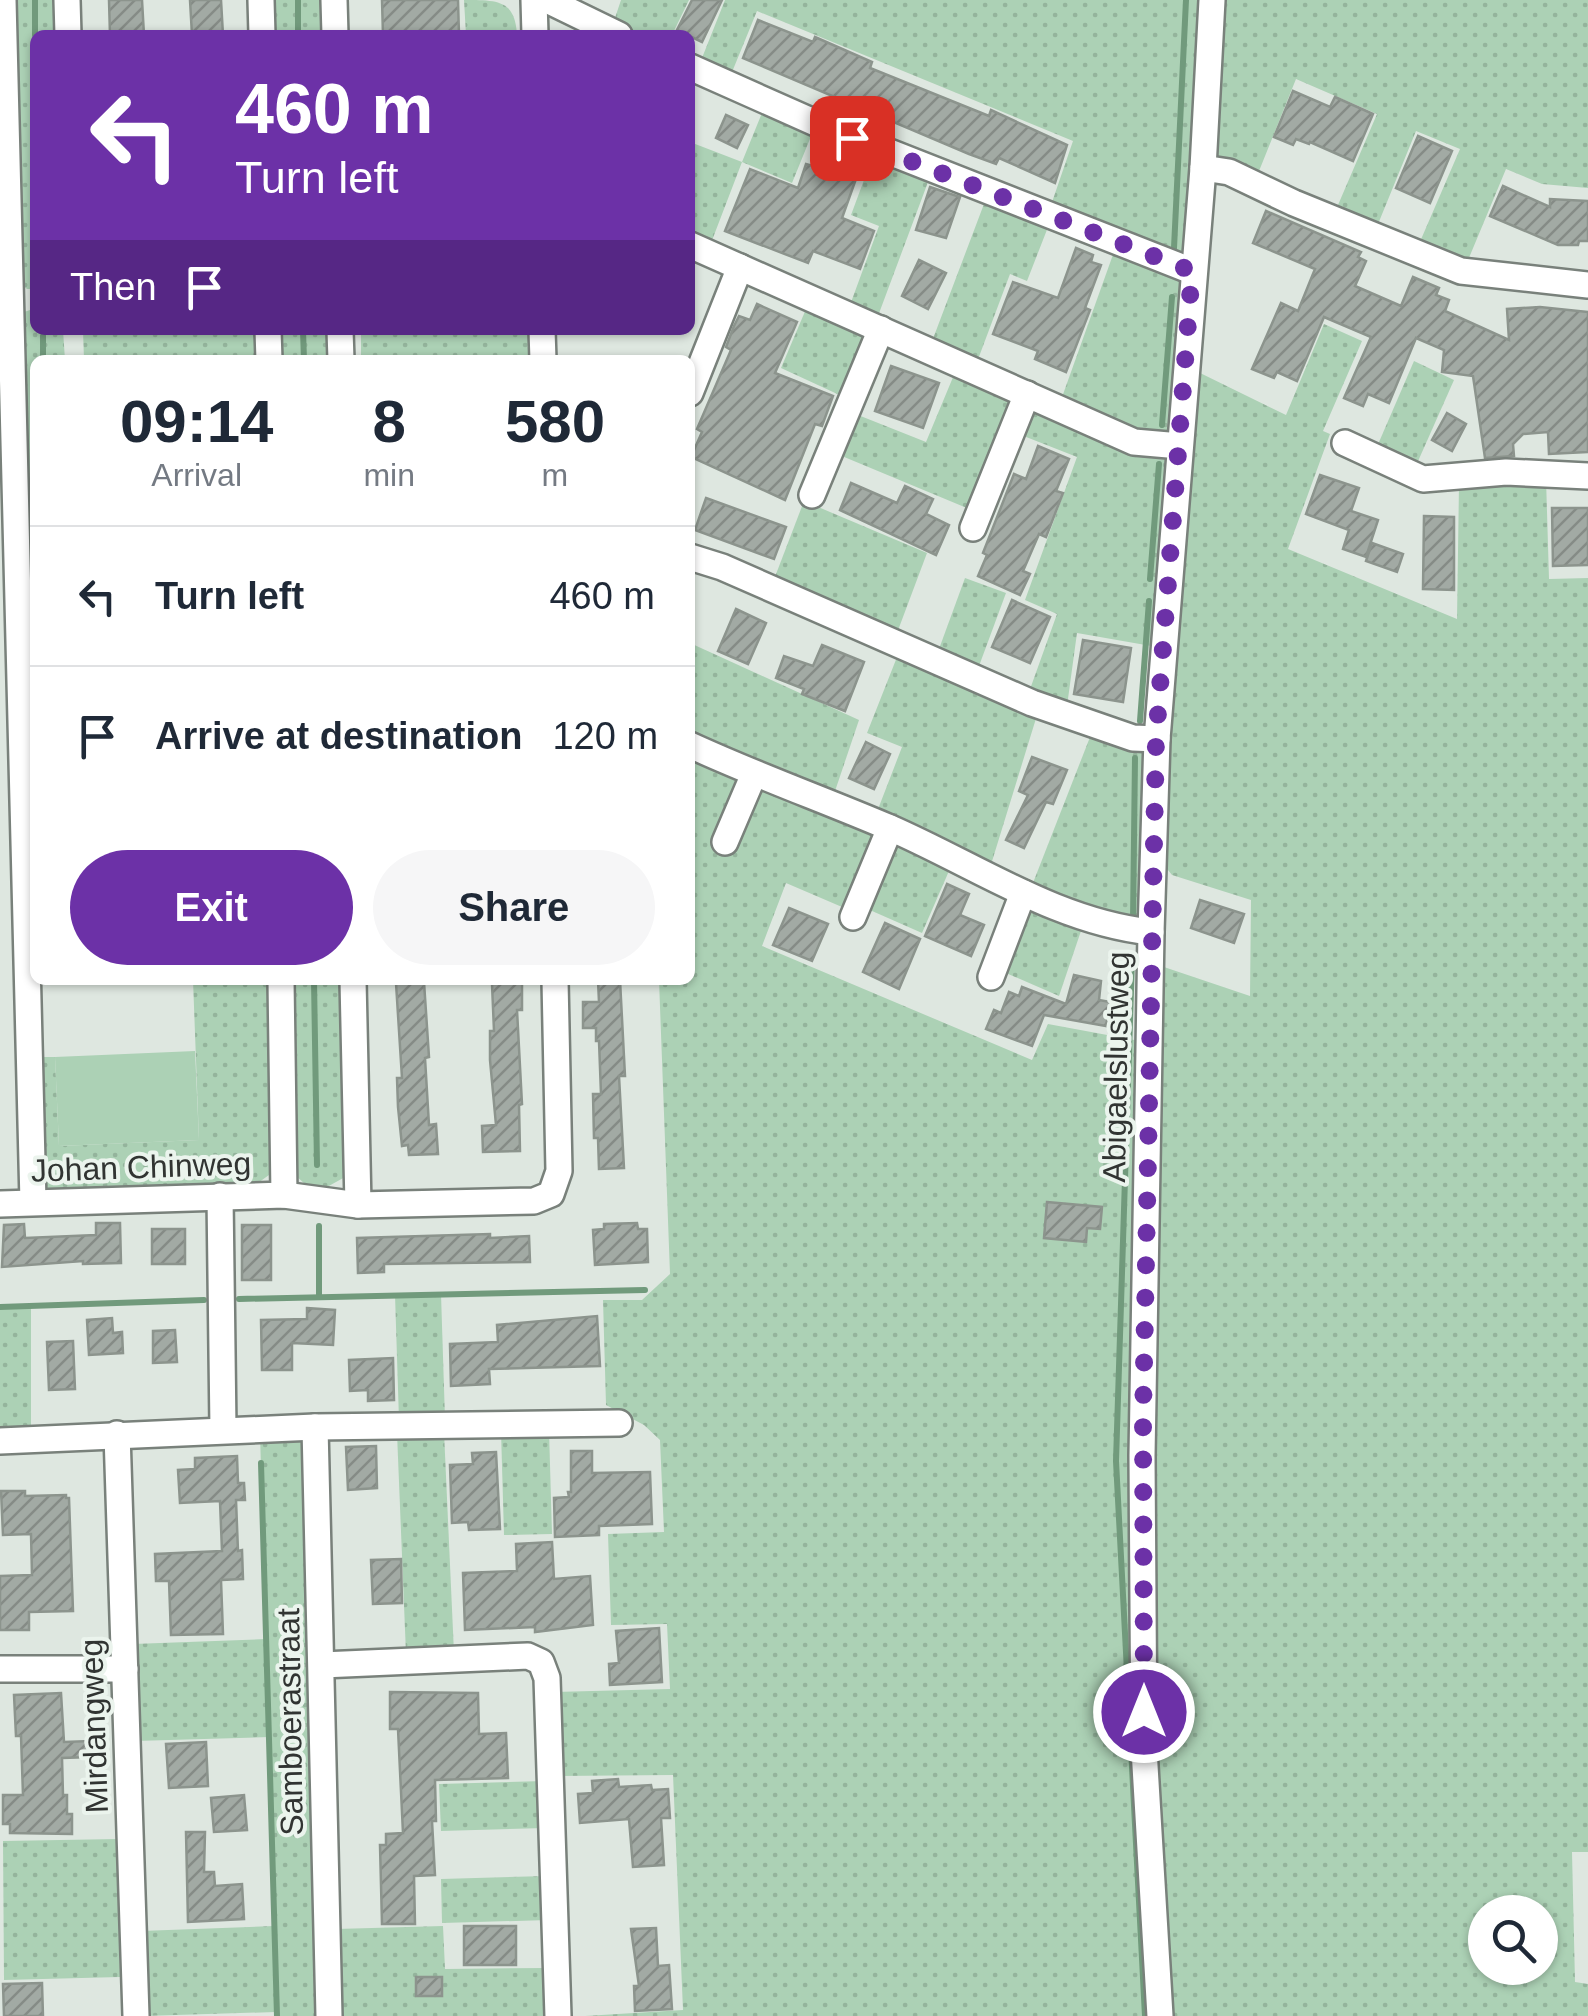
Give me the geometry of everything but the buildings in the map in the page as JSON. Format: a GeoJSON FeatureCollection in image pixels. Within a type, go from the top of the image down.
{"type":"FeatureCollection","features":[{"type":"Feature","properties":{"kind":"street"},"geometry":{"type":"LineString","coordinates":[[3,0],[4,300],[33,1202]]}},
{"type":"Feature","properties":{"kind":"street"},"geometry":{"type":"LineString","coordinates":[[67,0],[68,30]]}},
{"type":"Feature","properties":{"kind":"street"},"geometry":{"type":"LineString","coordinates":[[261,0],[262,30]]}},
{"type":"Feature","properties":{"kind":"street"},"geometry":{"type":"LineString","coordinates":[[334,0],[334,30]]}},
{"type":"Feature","properties":{"kind":"street"},"geometry":{"type":"LineString","coordinates":[[534,0],[535,30]]}},
{"type":"Feature","properties":{"kind":"street"},"geometry":{"type":"LineString","coordinates":[[547,0],[609,30]]}},
{"type":"Feature","properties":{"kind":"street","name":"Abigaelslustweg"},"geometry":{"type":"LineString","coordinates":[[1160,2016],[1144,1749],[1142,1456],[1151,932],[1156,739],[1203,168],[1212,0]]}},
{"type":"Feature","properties":{"kind":"street"},"geometry":{"type":"LineString","coordinates":[[695,69],[818,124],[1192,271]]}},
{"type":"Feature","properties":{"kind":"street"},"geometry":{"type":"LineString","coordinates":[[1203,168],[1229,172],[1294,203],[1461,271],[1588,285]]}},
{"type":"Feature","properties":{"kind":"street"},"geometry":{"type":"LineString","coordinates":[[695,246],[1134,442],[1180,446]]}},
{"type":"Feature","properties":{"kind":"street"},"geometry":{"type":"LineString","coordinates":[[695,380],[740,266]]}},
{"type":"Feature","properties":{"kind":"street"},"geometry":{"type":"LineString","coordinates":[[4,300],[30,300]]}},
{"type":"Feature","properties":{"kind":"street"},"geometry":{"type":"LineString","coordinates":[[812,496],[881,330]]}},
{"type":"Feature","properties":{"kind":"street"},"geometry":{"type":"LineString","coordinates":[[974,528],[1027,394]]}},
{"type":"Feature","properties":{"kind":"street"},"geometry":{"type":"LineString","coordinates":[[1345,443],[1424,479],[1506,472],[1588,476]]}},
{"type":"Feature","properties":{"kind":"street"},"geometry":{"type":"LineString","coordinates":[[695,559],[1032,702],[1133,738],[1156,739]]}},
{"type":"Feature","properties":{"kind":"street"},"geometry":{"type":"LineString","coordinates":[[695,747],[890,828],[1023,893],[1116,928],[1151,932]]}},
{"type":"Feature","properties":{"kind":"street"},"geometry":{"type":"LineString","coordinates":[[726,842],[754,774]]}},
{"type":"Feature","properties":{"kind":"street"},"geometry":{"type":"LineString","coordinates":[[854,917],[890,828]]}},
{"type":"Feature","properties":{"kind":"street"},"geometry":{"type":"LineString","coordinates":[[991,977],[1023,893]]}},
{"type":"Feature","properties":{"kind":"street"},"geometry":{"type":"LineString","coordinates":[[281,985],[284,1195]]}},
{"type":"Feature","properties":{"kind":"street"},"geometry":{"type":"LineString","coordinates":[[354,985],[358,1205]]}},
{"type":"Feature","properties":{"kind":"street","name":"Johan Chinweg"},"geometry":{"type":"LineString","coordinates":[[0,1204],[284,1195],[358,1205],[534,1201],[551,1194],[559,1171],[555,985]]}},
{"type":"Feature","properties":{"kind":"street"},"geometry":{"type":"LineString","coordinates":[[220,1196],[223,1430]]}},
{"type":"Feature","properties":{"kind":"street"},"geometry":{"type":"LineString","coordinates":[[0,1440],[315,1427],[619,1423]]}},
{"type":"Feature","properties":{"kind":"street","name":"Samboerastraat"},"geometry":{"type":"LineString","coordinates":[[315,1427],[329,2016]]}},
{"type":"Feature","properties":{"kind":"street","name":"Mirdangweg"},"geometry":{"type":"LineString","coordinates":[[117,1434],[136,2016]]}},
{"type":"Feature","properties":{"kind":"street"},"geometry":{"type":"LineString","coordinates":[[322,1665],[528,1656],[540,1662],[547,1678],[558,2016]]}},
{"type":"Feature","properties":{"kind":"street"},"geometry":{"type":"LineString","coordinates":[[0,1668],[125,1668]]}},
{"type":"Feature","properties":{"kind":"green space"},"geometry":{"type":"Polygon","coordinates":[[[8,0],[59,0],[60,30],[30,30],[30,289],[17,281],[8,0]]]}},
{"type":"Feature","properties":{"kind":"green space"},"geometry":{"type":"Polygon","coordinates":[[[270,0],[324,0],[325,30],[271,30],[270,0]]]}},
{"type":"Feature","properties":{"kind":"green space"},"geometry":{"type":"Polygon","coordinates":[[[464,0],[502,4],[513,15],[517,30],[466,30],[464,0]]]}},
{"type":"Feature","properties":{"kind":"green space"},"geometry":{"type":"Polygon","coordinates":[[[621,0],[689,0],[674,30],[626,30],[613,24],[621,0]]]}},
{"type":"Feature","properties":{"kind":"green space"},"geometry":{"type":"Polygon","coordinates":[[[725,0],[1206,0],[1188,260],[1050,208],[1073,141],[757,11],[730,77],[700,63],[725,0]]]}},
{"type":"Feature","properties":{"kind":"green space"},"geometry":{"type":"Polygon","coordinates":[[[1218,0],[1588,0],[1588,188],[1542,184],[1506,169],[1466,265],[1419,244],[1460,149],[1416,131],[1376,229],[1335,212],[1377,114],[1296,79],[1257,176],[1224,163],[1215,156],[1218,0]]]}},
{"type":"Feature","properties":{"kind":"green space"},"geometry":{"type":"Polygon","coordinates":[[[764,108],[814,129],[792,183],[742,162],[764,108]]]}},
{"type":"Feature","properties":{"kind":"green space"},"geometry":{"type":"Polygon","coordinates":[[[695,144],[742,162],[711,243],[695,236],[695,144]]]}},
{"type":"Feature","properties":{"kind":"green space"},"geometry":{"type":"Polygon","coordinates":[[[874,153],[931,174],[878,316],[850,305],[879,226],[851,215],[874,153]]]}},
{"type":"Feature","properties":{"kind":"green space"},"geometry":{"type":"Polygon","coordinates":[[[987,196],[1050,222],[1027,281],[1010,274],[977,362],[931,344],[987,196]]]}},
{"type":"Feature","properties":{"kind":"green space"},"geometry":{"type":"Polygon","coordinates":[[[1115,249],[1183,278],[1175,430],[1166,436],[1153,437],[1061,400],[1115,249]]]}},
{"type":"Feature","properties":{"kind":"green space"},"geometry":{"type":"Polygon","coordinates":[[[809,302],[874,332],[846,398],[781,368],[809,302]]]}},
{"type":"Feature","properties":{"kind":"green space"},"geometry":{"type":"Polygon","coordinates":[[[30,310],[30,335],[63,335],[65,355],[30,355],[30,719],[21,313],[30,310]]]}},
{"type":"Feature","properties":{"kind":"green space"},"geometry":{"type":"Polygon","coordinates":[[[1324,324],[1362,341],[1323,431],[1330,434],[1288,549],[1457,619],[1459,484],[1546,478],[1549,579],[1588,578],[1588,1852],[1572,1852],[1575,1982],[1588,1984],[1588,2016],[1166,2016],[1150,1747],[1161,966],[1250,996],[1251,900],[1172,875],[1164,865],[1160,810],[1194,370],[1286,415],[1324,324]]]}},
{"type":"Feature","properties":{"kind":"green space"},"geometry":{"type":"Polygon","coordinates":[[[83,335],[256,335],[258,355],[84,355],[83,335]]]}},
{"type":"Feature","properties":{"kind":"green space"},"geometry":{"type":"Polygon","coordinates":[[[276,335],[331,335],[332,355],[276,355],[276,335]]]}},
{"type":"Feature","properties":{"kind":"green space"},"geometry":{"type":"Polygon","coordinates":[[[361,335],[531,335],[532,355],[361,355],[361,335]]]}},
{"type":"Feature","properties":{"kind":"green space"},"geometry":{"type":"Polygon","coordinates":[[[1414,361],[1454,380],[1415,468],[1376,449],[1414,361]]]}},
{"type":"Feature","properties":{"kind":"green space"},"geometry":{"type":"Polygon","coordinates":[[[956,370],[1018,398],[974,511],[837,454],[853,413],[926,442],[956,370]]]}},
{"type":"Feature","properties":{"kind":"green space"},"geometry":{"type":"Polygon","coordinates":[[[1029,402],[1164,456],[1167,462],[1157,647],[1077,633],[1067,706],[1029,692],[1057,614],[1025,600],[1077,457],[1016,433],[1029,402]]]}},
{"type":"Feature","properties":{"kind":"green space"},"geometry":{"type":"Polygon","coordinates":[[[804,501],[927,553],[897,633],[773,582],[804,501]]]}},
{"type":"Feature","properties":{"kind":"green space"},"geometry":{"type":"Polygon","coordinates":[[[965,578],[1006,593],[979,666],[939,649],[965,578]]]}},
{"type":"Feature","properties":{"kind":"green space"},"geometry":{"type":"Polygon","coordinates":[[[695,645],[859,720],[832,800],[695,739],[695,645]]]}},
{"type":"Feature","properties":{"kind":"green space"},"geometry":{"type":"Polygon","coordinates":[[[899,652],[1038,712],[989,871],[875,817],[902,747],[867,733],[899,652]]]}},
{"type":"Feature","properties":{"kind":"green space"},"geometry":{"type":"Polygon","coordinates":[[[1092,732],[1142,749],[1145,757],[1140,922],[1031,888],[1092,732]]]}},
{"type":"Feature","properties":{"kind":"green space"},"geometry":{"type":"Polygon","coordinates":[[[695,754],[746,777],[717,850],[725,856],[758,783],[882,831],[849,910],[786,883],[762,946],[1032,1060],[1048,1024],[1145,1042],[1155,2016],[585,2016],[683,2010],[673,1775],[558,1776],[554,1692],[670,1689],[667,1624],[611,1625],[608,1534],[664,1532],[660,1440],[644,1425],[606,1405],[603,1300],[642,1300],[670,1274],[659,985],[695,985],[695,754]]]}},
{"type":"Feature","properties":{"kind":"green space"},"geometry":{"type":"Polygon","coordinates":[[[893,835],[952,864],[922,933],[863,907],[893,835]]]}},
{"type":"Feature","properties":{"kind":"green space"},"geometry":{"type":"Polygon","coordinates":[[[1028,902],[1084,922],[1059,996],[999,970],[1028,902]]]}},
{"type":"Feature","properties":{"kind":"green space"},"geometry":{"type":"Polygon","coordinates":[[[193,985],[270,985],[273,1165],[269,1175],[251,1188],[48,1189],[42,1183],[36,1057],[55,1057],[59,1146],[199,1140],[193,985]]]}},
{"type":"Feature","properties":{"kind":"green space"},"geometry":{"type":"Polygon","coordinates":[[[290,985],[345,985],[345,1177],[327,1187],[307,1186],[293,1173],[290,985]]]}},
{"type":"Feature","properties":{"kind":"green space"},"geometry":{"type":"Polygon","coordinates":[[[195,1051],[199,1140],[59,1146],[55,1057],[195,1051]]]}},
{"type":"Feature","properties":{"kind":"green space"},"geometry":{"type":"Polygon","coordinates":[[[441,1294],[445,1419],[399,1420],[395,1295],[441,1294]]]}},
{"type":"Feature","properties":{"kind":"green space"},"geometry":{"type":"Polygon","coordinates":[[[31,1306],[31,1433],[0,1434],[0,1307],[31,1306]]]}},
{"type":"Feature","properties":{"kind":"green space"},"geometry":{"type":"Polygon","coordinates":[[[549,1430],[552,1534],[504,1535],[501,1431],[549,1430]]]}},
{"type":"Feature","properties":{"kind":"green space"},"geometry":{"type":"Polygon","coordinates":[[[444,1432],[454,1653],[406,1654],[397,1433],[444,1432]]]}},
{"type":"Feature","properties":{"kind":"green space"},"geometry":{"type":"Polygon","coordinates":[[[260,1434],[296,1437],[304,1445],[321,2016],[277,2016],[276,2012],[143,2016],[141,1931],[274,1926],[269,1737],[135,1741],[133,1644],[266,1639],[260,1434]]]}},
{"type":"Feature","properties":{"kind":"green space"},"geometry":{"type":"Polygon","coordinates":[[[544,1781],[545,1828],[441,1831],[439,1784],[544,1781]]]}},
{"type":"Feature","properties":{"kind":"green space"},"geometry":{"type":"Polygon","coordinates":[[[118,1839],[120,1977],[4,1980],[3,1841],[118,1839]]]}},
{"type":"Feature","properties":{"kind":"green space"},"geometry":{"type":"Polygon","coordinates":[[[547,1876],[548,1920],[442,1923],[441,1879],[547,1876]]]}},
{"type":"Feature","properties":{"kind":"green space"},"geometry":{"type":"Polygon","coordinates":[[[443,1926],[445,1969],[545,1968],[546,2016],[340,2016],[336,1929],[443,1926]]]}},
{"type":"Feature","properties":{"kind":"waterway"},"geometry":{"type":"LineString","coordinates":[[35,0],[35,30]]}},
{"type":"Feature","properties":{"kind":"waterway"},"geometry":{"type":"LineString","coordinates":[[298,0],[298,30]]}},
{"type":"Feature","properties":{"kind":"waterway"},"geometry":{"type":"LineString","coordinates":[[1174,248],[1186,0]]}},
{"type":"Feature","properties":{"kind":"waterway"},"geometry":{"type":"LineString","coordinates":[[1162,425],[1172,297]]}},
{"type":"Feature","properties":{"kind":"waterway"},"geometry":{"type":"LineString","coordinates":[[303,335],[304,355]]}},
{"type":"Feature","properties":{"kind":"waterway"},"geometry":{"type":"LineString","coordinates":[[43,336],[43,355]]}},
{"type":"Feature","properties":{"kind":"waterway"},"geometry":{"type":"LineString","coordinates":[[1150,579],[1159,464]]}},
{"type":"Feature","properties":{"kind":"waterway"},"geometry":{"type":"LineString","coordinates":[[1140,721],[1149,601]]}},
{"type":"Feature","properties":{"kind":"waterway"},"geometry":{"type":"LineString","coordinates":[[1133,921],[1135,758]]}},
{"type":"Feature","properties":{"kind":"waterway"},"geometry":{"type":"LineString","coordinates":[[1132,959],[1116,1461],[1145,2016]]}},
{"type":"Feature","properties":{"kind":"waterway"},"geometry":{"type":"LineString","coordinates":[[314,985],[317,1165]]}},
{"type":"Feature","properties":{"kind":"waterway"},"geometry":{"type":"LineString","coordinates":[[319,1226],[319,1296]]}},
{"type":"Feature","properties":{"kind":"waterway"},"geometry":{"type":"LineString","coordinates":[[239,1299],[645,1290]]}},
{"type":"Feature","properties":{"kind":"waterway"},"geometry":{"type":"LineString","coordinates":[[0,1307],[204,1300]]}},
{"type":"Feature","properties":{"kind":"waterway"},"geometry":{"type":"LineString","coordinates":[[261,1463],[277,2016]]}},
{"type":"Feature","properties":{"kind":"route"},"geometry":{"type":"LineString","coordinates":[[852,138],[1192,271],[1156,739],[1143,1418],[1144,1712]]}}]}
